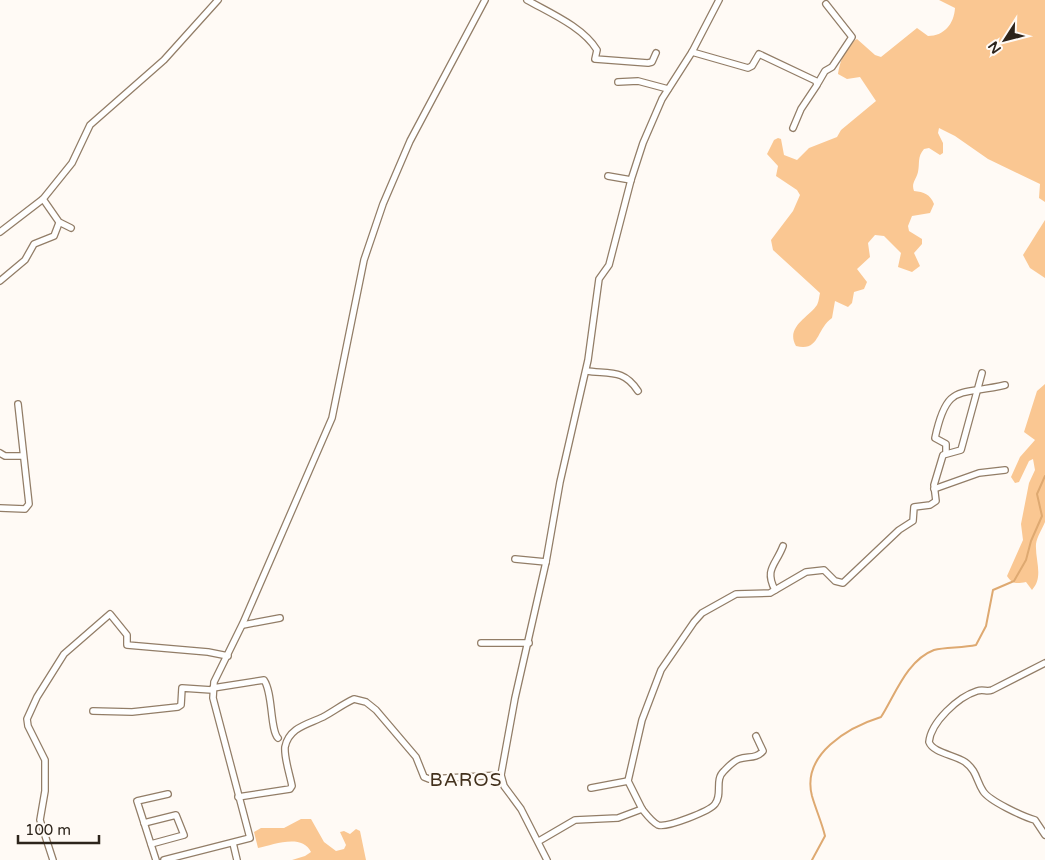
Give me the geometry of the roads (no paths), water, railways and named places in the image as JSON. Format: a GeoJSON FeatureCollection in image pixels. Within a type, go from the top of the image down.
{"type":"FeatureCollection","features":[{"type":"Feature","properties":{"kind":"street"},"geometry":{"type":"LineString","coordinates":[[0,232],[44,199],[72,163],[90,125],[164,60],[218,0]]}},
{"type":"Feature","properties":{"kind":"street"},"geometry":{"type":"LineString","coordinates":[[164,860],[250,838],[238,797],[213,689],[243,625],[332,418],[364,260],[383,204],[402,157],[485,0]]}},
{"type":"Feature","properties":{"kind":"street"},"geometry":{"type":"LineString","coordinates":[[527,0],[552,14],[585,38],[597,50],[595,59],[648,63],[652,62],[656,53]]}},
{"type":"Feature","properties":{"kind":"street"},"geometry":{"type":"LineString","coordinates":[[547,860],[539,841],[504,786],[501,775],[515,698],[546,562],[560,482],[586,371],[599,279],[612,257],[631,180],[643,143],[668,89],[692,52],[720,0]]}},
{"type":"Feature","properties":{"kind":"street"},"geometry":{"type":"LineString","coordinates":[[793,128],[800,112],[826,70],[832,67],[852,37],[826,4]]}},
{"type":"Feature","properties":{"kind":"street"},"geometry":{"type":"LineString","coordinates":[[692,52],[748,68],[752,66],[759,54],[818,83]]}},
{"type":"Feature","properties":{"kind":"street"},"geometry":{"type":"LineString","coordinates":[[618,82],[638,81],[668,89]]}},
{"type":"Feature","properties":{"kind":"street"},"geometry":{"type":"LineString","coordinates":[[608,176],[631,180]]}},
{"type":"Feature","properties":{"kind":"street"},"geometry":{"type":"LineString","coordinates":[[44,199],[59,223],[71,228]]}},
{"type":"Feature","properties":{"kind":"street"},"geometry":{"type":"LineString","coordinates":[[0,281],[25,260],[34,244],[54,236],[59,223]]}},
{"type":"Feature","properties":{"kind":"street"},"geometry":{"type":"LineString","coordinates":[[586,371],[622,374],[628,377],[638,391]]}},
{"type":"Feature","properties":{"kind":"street"},"geometry":{"type":"LineString","coordinates":[[756,736],[763,751],[751,758],[736,760],[722,772],[718,780],[717,800],[712,807],[676,823],[662,826],[656,824],[642,809],[628,781],[642,720],[661,670],[694,622],[708,609],[736,594],[766,594],[813,570],[824,570],[837,582],[845,582],[893,535],[913,521],[915,506],[934,503],[934,489],[942,455],[961,450],[982,373]]}},
{"type":"Feature","properties":{"kind":"street"},"geometry":{"type":"LineString","coordinates":[[946,454],[946,444],[935,438],[944,408],[956,394],[1005,385]]}},
{"type":"Feature","properties":{"kind":"street"},"geometry":{"type":"LineString","coordinates":[[0,508],[25,509],[28,507],[18,404]]}},
{"type":"Feature","properties":{"kind":"street"},"geometry":{"type":"LineString","coordinates":[[0,453],[5,456],[23,456]]}},
{"type":"Feature","properties":{"kind":"street"},"geometry":{"type":"LineString","coordinates":[[934,489],[979,473],[1005,470]]}},
{"type":"Feature","properties":{"kind":"street"},"geometry":{"type":"LineString","coordinates":[[775,590],[771,581],[770,571],[783,546]]}},
{"type":"Feature","properties":{"kind":"street"},"geometry":{"type":"LineString","coordinates":[[515,558],[546,562]]}},
{"type":"Feature","properties":{"kind":"street"},"geometry":{"type":"LineString","coordinates":[[53,860],[40,820],[45,791],[45,760],[28,726],[27,719],[37,697],[64,654],[110,614],[127,635],[127,645],[208,652],[228,656]]}},
{"type":"Feature","properties":{"kind":"street"},"geometry":{"type":"LineString","coordinates":[[243,625],[280,618]]}},
{"type":"Feature","properties":{"kind":"street"},"geometry":{"type":"LineString","coordinates":[[481,644],[529,643]]}},
{"type":"Feature","properties":{"kind":"street"},"geometry":{"type":"LineString","coordinates":[[1045,664],[992,690],[987,692],[978,690],[968,696],[938,721],[931,732],[929,742],[933,748],[958,758],[972,768],[984,794],[997,801],[1004,808],[1013,809],[1023,817],[1036,820],[1045,835]]}},
{"type":"Feature","properties":{"kind":"street"},"geometry":{"type":"LineString","coordinates":[[93,711],[132,712],[178,708],[181,705],[182,688],[213,689],[264,680],[273,714],[274,732],[278,738]]}},
{"type":"Feature","properties":{"kind":"street"},"geometry":{"type":"LineString","coordinates":[[238,797],[290,789],[292,786],[285,748],[290,737],[296,729],[306,723],[323,717],[354,699],[366,702],[376,710],[416,757],[424,777],[429,779],[501,775]]}},
{"type":"Feature","properties":{"kind":"street"},"geometry":{"type":"LineString","coordinates":[[591,788],[628,781]]}},
{"type":"Feature","properties":{"kind":"street"},"geometry":{"type":"LineString","coordinates":[[156,860],[136,801],[168,794]]}},
{"type":"Feature","properties":{"kind":"street"},"geometry":{"type":"LineString","coordinates":[[539,841],[575,820],[618,818],[642,809]]}},
{"type":"Feature","properties":{"kind":"street"},"geometry":{"type":"LineString","coordinates":[[144,823],[176,815],[184,835],[151,844]]}},
{"type":"Feature","properties":{"kind":"street"},"geometry":{"type":"LineString","coordinates":[[232,843],[237,860]]}},
{"type":"Feature","properties":{"kind":"waterway"},"geometry":{"type":"LineString","coordinates":[[812,860],[825,836],[812,796],[810,781],[814,767],[821,755],[842,735],[881,717],[909,670],[925,655],[938,649],[976,645],[986,626],[993,590],[1014,581],[1026,560],[1031,541],[1042,516],[1037,494],[1045,476]]}},
{"type":"Feature","properties":{"kind":"district","name":"BAROS"},"geometry":{"type":"Point","coordinates":[466,779]}}]}
